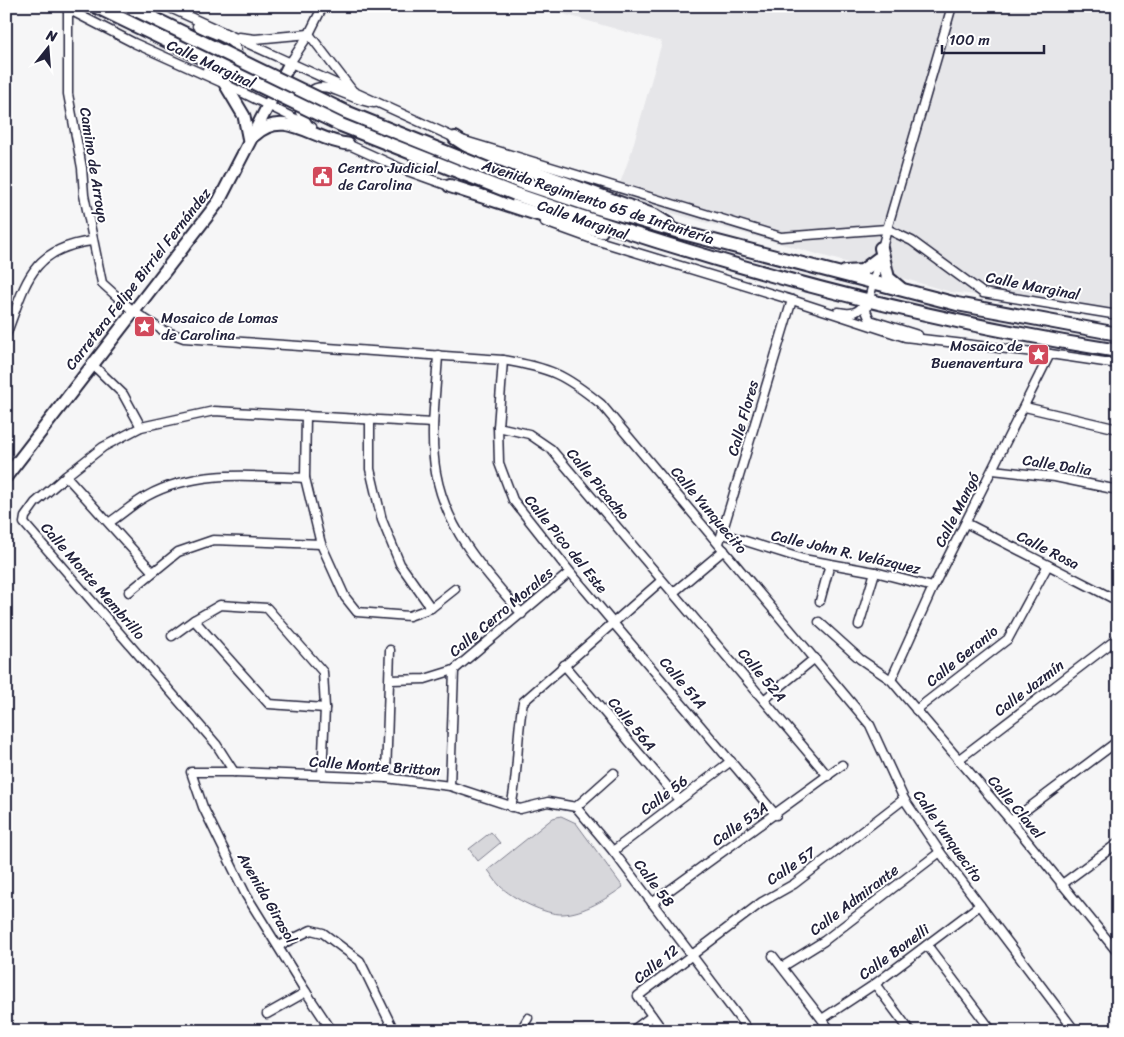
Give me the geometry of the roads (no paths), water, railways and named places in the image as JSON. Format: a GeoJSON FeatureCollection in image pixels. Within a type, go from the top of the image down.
{"type":"FeatureCollection","features":[{"type":"Feature","properties":{"kind":"main road","name":"Avenida Regimiento 65 de Infantería"},"geometry":{"type":"LineString","coordinates":[[95,6],[341,124],[682,249],[953,322],[1118,351]]}},
{"type":"Feature","properties":{"kind":"main road","name":"Avenida Regimiento 65 de Infantería"},"geometry":{"type":"LineString","coordinates":[[128,6],[346,112],[517,188],[956,304],[1118,334]]}},
{"type":"Feature","properties":{"kind":"main road"},"geometry":{"type":"LineString","coordinates":[[455,138],[472,149],[655,216],[683,233]]}},
{"type":"Feature","properties":{"kind":"main road"},"geometry":{"type":"LineString","coordinates":[[450,186],[554,219],[682,249]]}},
{"type":"Feature","properties":{"kind":"main road"},"geometry":{"type":"LineString","coordinates":[[832,272],[862,270],[880,254],[888,278],[904,290]]}},
{"type":"Feature","properties":{"kind":"street","name":"Calle Marginal"},"geometry":{"type":"LineString","coordinates":[[166,6],[455,138],[781,237],[887,229],[912,241],[982,293],[1118,315]]}},
{"type":"Feature","properties":{"kind":"street"},"geometry":{"type":"LineString","coordinates":[[290,63],[309,34],[322,6]]}},
{"type":"Feature","properties":{"kind":"street"},"geometry":{"type":"LineString","coordinates":[[934,339],[870,320],[866,316],[867,300],[952,6]]}},
{"type":"Feature","properties":{"kind":"street","name":"Calle Marginal"},"geometry":{"type":"LineString","coordinates":[[65,8],[134,43],[225,84],[267,106],[402,169],[592,239],[818,308],[905,337],[922,340],[934,339],[1118,364]]}},
{"type":"Feature","properties":{"kind":"street","name":"Camino de Arroyo"},"geometry":{"type":"LineString","coordinates":[[65,8],[68,94],[82,168],[84,195],[92,241],[102,283],[133,311]]}},
{"type":"Feature","properties":{"kind":"street"},"geometry":{"type":"LineString","coordinates":[[178,62],[223,75],[233,70],[239,53],[237,47],[230,42],[207,31],[179,12]]}},
{"type":"Feature","properties":{"kind":"street"},"geometry":{"type":"LineString","coordinates":[[229,36],[255,39],[309,34]]}},
{"type":"Feature","properties":{"kind":"street"},"geometry":{"type":"LineString","coordinates":[[309,34],[354,92]]}},
{"type":"Feature","properties":{"kind":"street","name":"Carretera Felipe Birriel Fernández"},"geometry":{"type":"LineString","coordinates":[[6,477],[219,201],[290,63]]}},
{"type":"Feature","properties":{"kind":"street"},"geometry":{"type":"LineString","coordinates":[[225,84],[244,116],[249,141]]}},
{"type":"Feature","properties":{"kind":"street"},"geometry":{"type":"LineString","coordinates":[[309,126],[300,112],[305,98],[317,86],[324,85],[360,102],[380,104]]}},
{"type":"Feature","properties":{"kind":"street"},"geometry":{"type":"LineString","coordinates":[[249,141],[262,129],[275,124],[298,126],[335,143],[348,144]]}},
{"type":"Feature","properties":{"kind":"street"},"geometry":{"type":"LineString","coordinates":[[6,335],[24,287],[38,264],[48,254],[72,244],[92,241]]}},
{"type":"Feature","properties":{"kind":"street","name":"Calle Flores"},"geometry":{"type":"LineString","coordinates":[[722,547],[723,534],[792,300]]}},
{"type":"Feature","properties":{"kind":"street"},"geometry":{"type":"LineString","coordinates":[[818,308],[854,314],[861,310],[867,300]]}},
{"type":"Feature","properties":{"kind":"street","name":"Calle Yunquecito"},"geometry":{"type":"LineString","coordinates":[[133,311],[162,330],[184,338],[503,360],[540,366],[571,380],[601,404],[870,725],[904,799],[940,852],[1075,1031]]}},
{"type":"Feature","properties":{"kind":"street","name":"Calle Mangó"},"geometry":{"type":"LineString","coordinates":[[891,680],[933,587],[1050,354]]}},
{"type":"Feature","properties":{"kind":"street"},"geometry":{"type":"LineString","coordinates":[[438,355],[433,423],[436,473],[451,522],[476,561],[522,614]]}},
{"type":"Feature","properties":{"kind":"street","name":"Calle Pico del Este"},"geometry":{"type":"LineString","coordinates":[[503,360],[498,427],[499,463],[513,500],[613,623]]}},
{"type":"Feature","properties":{"kind":"street"},"geometry":{"type":"LineString","coordinates":[[92,364],[123,394],[141,427]]}},
{"type":"Feature","properties":{"kind":"street"},"geometry":{"type":"LineString","coordinates":[[1025,407],[1118,428]]}},
{"type":"Feature","properties":{"kind":"street","name":"Calle Monte Membrillo"},"geometry":{"type":"LineString","coordinates":[[234,772],[216,744],[24,523],[24,517],[35,503],[103,447],[141,427],[214,411],[433,423]]}},
{"type":"Feature","properties":{"kind":"street"},"geometry":{"type":"LineString","coordinates":[[306,415],[304,478],[321,544],[345,597],[357,612],[409,616],[431,608],[455,589]]}},
{"type":"Feature","properties":{"kind":"street"},"geometry":{"type":"LineString","coordinates":[[370,420],[370,469],[382,520],[400,564],[431,608]]}},
{"type":"Feature","properties":{"kind":"street","name":"Calle Picacho"},"geometry":{"type":"LineString","coordinates":[[498,427],[529,434],[551,449],[661,581],[674,592]]}},
{"type":"Feature","properties":{"kind":"street","name":"Calle Dalia"},"geometry":{"type":"LineString","coordinates":[[993,470],[1055,477],[1118,490]]}},
{"type":"Feature","properties":{"kind":"street"},"geometry":{"type":"LineString","coordinates":[[110,522],[147,496],[191,479],[227,474],[304,478]]}},
{"type":"Feature","properties":{"kind":"street"},"geometry":{"type":"LineString","coordinates":[[66,476],[110,522],[152,571]]}},
{"type":"Feature","properties":{"kind":"street","name":"Calle Rosa"},"geometry":{"type":"LineString","coordinates":[[966,523],[1118,601]]}},
{"type":"Feature","properties":{"kind":"street","name":"Calle John R. Velázquez"},"geometry":{"type":"LineString","coordinates":[[723,534],[804,559],[875,572],[933,587]]}},
{"type":"Feature","properties":{"kind":"street"},"geometry":{"type":"LineString","coordinates":[[129,592],[152,571],[178,552],[213,540],[321,544]]}},
{"type":"Feature","properties":{"kind":"street"},"geometry":{"type":"LineString","coordinates":[[674,592],[722,547]]}},
{"type":"Feature","properties":{"kind":"street"},"geometry":{"type":"LineString","coordinates":[[820,601],[830,564]]}},
{"type":"Feature","properties":{"kind":"street","name":"Calle Geranio"},"geometry":{"type":"LineString","coordinates":[[916,710],[1008,639],[1048,565]]}},
{"type":"Feature","properties":{"kind":"street","name":"Calle Cerro Morales"},"geometry":{"type":"LineString","coordinates":[[391,680],[425,679],[454,670],[570,572]]}},
{"type":"Feature","properties":{"kind":"street"},"geometry":{"type":"LineString","coordinates":[[859,625],[875,572]]}},
{"type":"Feature","properties":{"kind":"street"},"geometry":{"type":"LineString","coordinates":[[614,773],[576,806],[548,802],[520,809],[511,807],[516,786],[518,725],[523,702],[661,581]]}},
{"type":"Feature","properties":{"kind":"street","name":"Calle 52A"},"geometry":{"type":"LineString","coordinates":[[674,592],[828,776]]}},
{"type":"Feature","properties":{"kind":"street"},"geometry":{"type":"LineString","coordinates":[[172,636],[194,620],[220,605],[267,608],[323,672],[322,775]]}},
{"type":"Feature","properties":{"kind":"street"},"geometry":{"type":"LineString","coordinates":[[194,620],[270,704],[324,708]]}},
{"type":"Feature","properties":{"kind":"street","name":"Calle Clavel"},"geometry":{"type":"LineString","coordinates":[[819,622],[860,659],[891,680],[1011,821],[1118,954]]}},
{"type":"Feature","properties":{"kind":"street","name":"Calle 51A"},"geometry":{"type":"LineString","coordinates":[[613,623],[776,815]]}},
{"type":"Feature","properties":{"kind":"street","name":"Calle Jazmín"},"geometry":{"type":"LineString","coordinates":[[958,760],[1118,638]]}},
{"type":"Feature","properties":{"kind":"street"},"geometry":{"type":"LineString","coordinates":[[386,778],[391,680],[390,650]]}},
{"type":"Feature","properties":{"kind":"street"},"geometry":{"type":"LineString","coordinates":[[765,699],[815,658]]}},
{"type":"Feature","properties":{"kind":"street","name":"Calle 56A"},"geometry":{"type":"LineString","coordinates":[[564,665],[679,800]]}},
{"type":"Feature","properties":{"kind":"street"},"geometry":{"type":"LineString","coordinates":[[450,786],[454,670]]}},
{"type":"Feature","properties":{"kind":"street"},"geometry":{"type":"LineString","coordinates":[[1011,821],[1118,741]]}},
{"type":"Feature","properties":{"kind":"street","name":"Calle 56"},"geometry":{"type":"LineString","coordinates":[[613,851],[731,762]]}},
{"type":"Feature","properties":{"kind":"street","name":"Calle 53A"},"geometry":{"type":"LineString","coordinates":[[652,903],[776,815],[842,765]]}},
{"type":"Feature","properties":{"kind":"street","name":"Calle Monte Britton"},"geometry":{"type":"LineString","coordinates":[[191,772],[386,778],[450,786],[511,807]]}},
{"type":"Feature","properties":{"kind":"street","name":"Avenida Girasol"},"geometry":{"type":"LineString","coordinates":[[191,772],[204,807],[246,895],[332,1031]]}},
{"type":"Feature","properties":{"kind":"street","name":"Calle 57"},"geometry":{"type":"LineString","coordinates":[[691,954],[762,902],[794,884],[904,799]]}},
{"type":"Feature","properties":{"kind":"street","name":"Calle 58"},"geometry":{"type":"LineString","coordinates":[[576,806],[613,851],[749,1031]]}},
{"type":"Feature","properties":{"kind":"street"},"geometry":{"type":"LineString","coordinates":[[1061,885],[1118,843]]}},
{"type":"Feature","properties":{"kind":"street","name":"Calle Admirante"},"geometry":{"type":"LineString","coordinates":[[782,967],[824,942],[940,852]]}},
{"type":"Feature","properties":{"kind":"street","name":"Calle Bonelli"},"geometry":{"type":"LineString","coordinates":[[822,1018],[875,984],[980,905]]}},
{"type":"Feature","properties":{"kind":"street"},"geometry":{"type":"LineString","coordinates":[[278,946],[311,930],[323,932],[360,961],[394,1031]]}},
{"type":"Feature","properties":{"kind":"street"},"geometry":{"type":"LineString","coordinates":[[927,945],[992,1031]]}},
{"type":"Feature","properties":{"kind":"street","name":"Calle 12"},"geometry":{"type":"LineString","coordinates":[[652,1016],[638,996],[691,954]]}},
{"type":"Feature","properties":{"kind":"street"},"geometry":{"type":"LineString","coordinates":[[773,956],[831,1031]]}},
{"type":"Feature","properties":{"kind":"street"},"geometry":{"type":"LineString","coordinates":[[875,984],[910,1031]]}},
{"type":"Feature","properties":{"kind":"street"},"geometry":{"type":"LineString","coordinates":[[267,1014],[306,992]]}},
{"type":"Feature","properties":{"kind":"street"},"geometry":{"type":"LineString","coordinates":[[632,1031],[652,1016],[663,1031]]}},
{"type":"Feature","properties":{"kind":"street"},"geometry":{"type":"LineString","coordinates":[[514,1031],[522,1028],[528,1018]]}},
{"type":"Feature","properties":{"kind":"place","name":"Centro Judicial de Carolina"},"geometry":{"type":"Point","coordinates":[322,177]}},
{"type":"Feature","properties":{"kind":"place","name":"Mosaico de Lomas de Carolina"},"geometry":{"type":"Point","coordinates":[145,327]}},
{"type":"Feature","properties":{"kind":"place","name":"Mosaico de Buenaventura"},"geometry":{"type":"Point","coordinates":[1039,355]}}]}
